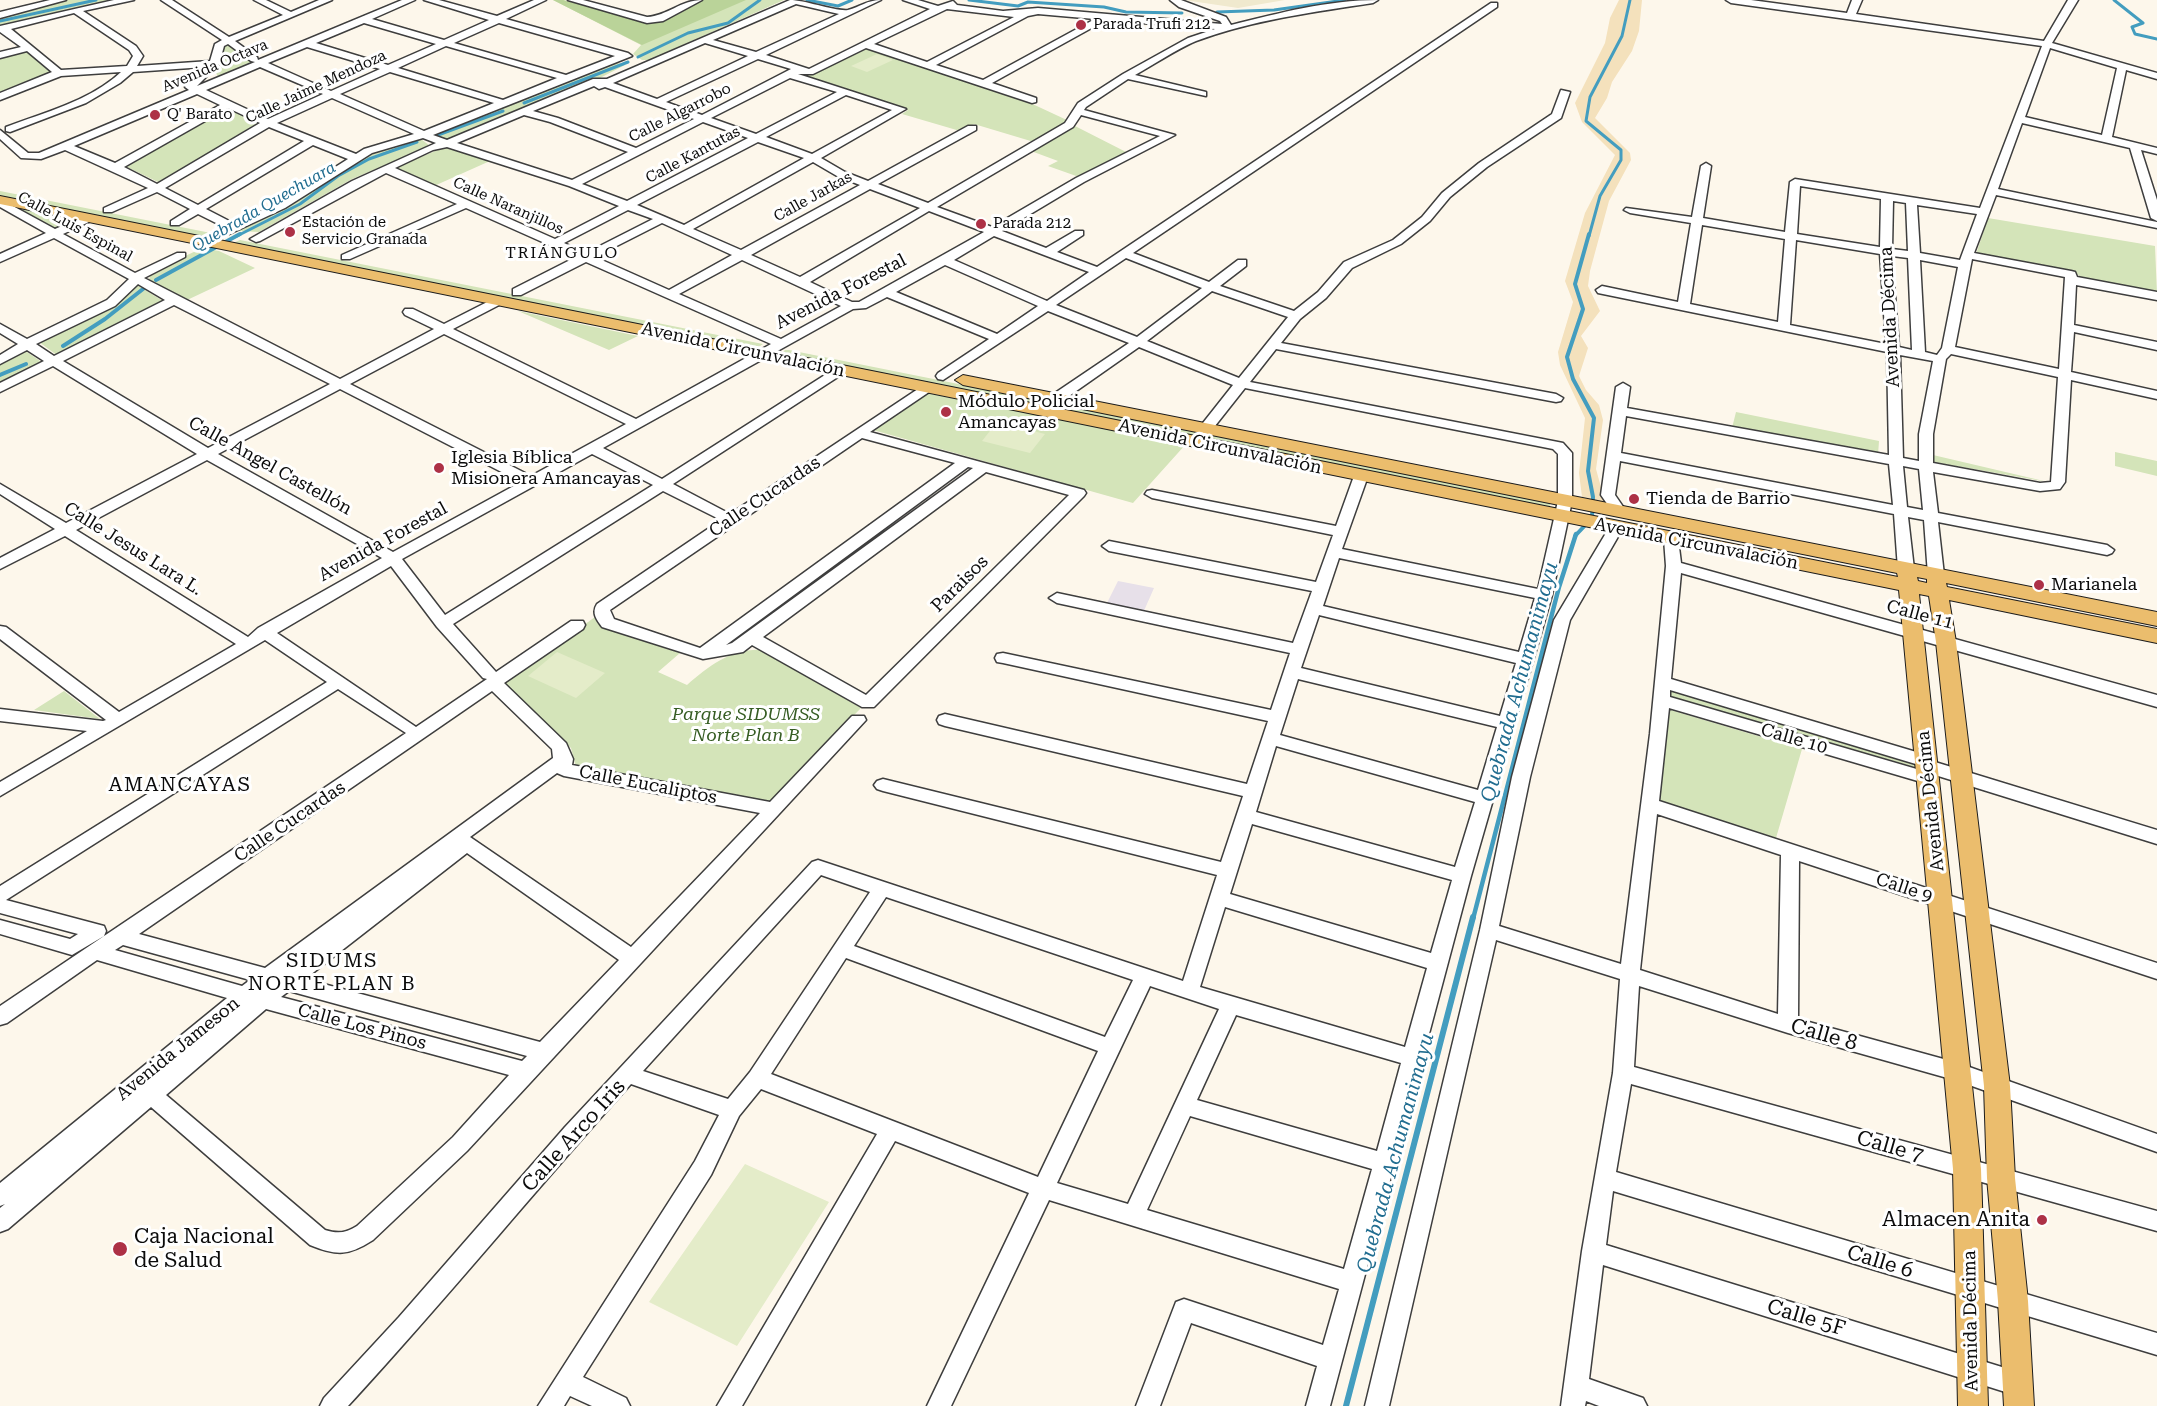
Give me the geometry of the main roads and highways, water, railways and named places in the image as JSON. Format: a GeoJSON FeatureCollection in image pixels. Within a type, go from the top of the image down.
{"type":"FeatureCollection","features":[{"type":"Feature","properties":{"kind":"main road","name":"Avenida Circunvalación"},"geometry":{"type":"LineString","coordinates":[[0,188],[175,223],[497,301],[761,355],[927,387],[1206,428],[1563,509],[1908,578]]}},
{"type":"Feature","properties":{"kind":"main road","name":"Avenida Circunvalación"},"geometry":{"type":"LineString","coordinates":[[0,201],[87,219],[233,237],[346,257],[942,376],[1052,405],[1361,476],[1563,509]]}},
{"type":"Feature","properties":{"kind":"main road","name":"Avenida Circunvalación"},"geometry":{"type":"LineString","coordinates":[[1612,519],[1671,539],[2157,619]]}},
{"type":"Feature","properties":{"kind":"main road","name":"Avenida Décima"},"geometry":{"type":"LineString","coordinates":[[1908,578],[1967,1169],[1973,1406]]}},
{"type":"Feature","properties":{"kind":"main road","name":"Avenida Circunvalación"},"geometry":{"type":"LineString","coordinates":[[1937,583],[2157,636]]}},
{"type":"Feature","properties":{"kind":"main road","name":"Avenida Décima"},"geometry":{"type":"LineString","coordinates":[[1937,583],[1946,642],[1997,1086],[2001,1178],[2013,1301],[2018,1395]]}},
{"type":"Feature","properties":{"kind":"waterway"},"geometry":{"type":"LineString","coordinates":[[0,21],[96,0]]}},
{"type":"Feature","properties":{"kind":"waterway","name":"Quebrada Quechuara"},"geometry":{"type":"LineString","coordinates":[[638,57],[688,33],[728,23],[760,0]]}},
{"type":"Feature","properties":{"kind":"waterway"},"geometry":{"type":"LineString","coordinates":[[807,0],[838,6],[852,0]]}},
{"type":"Feature","properties":{"kind":"waterway"},"geometry":{"type":"LineString","coordinates":[[969,0],[1018,6],[1028,2],[1104,7],[1126,12],[1182,13]]}},
{"type":"Feature","properties":{"kind":"waterway"},"geometry":{"type":"LineString","coordinates":[[1217,12],[1274,10],[1345,0]]}},
{"type":"Feature","properties":{"kind":"waterway","name":"Quebrada Achumanimayu"},"geometry":{"type":"LineString","coordinates":[[1589,236],[1600,196],[1621,160],[1621,150],[1586,121],[1590,97],[1622,36],[1630,0]]}},
{"type":"Feature","properties":{"kind":"waterway"},"geometry":{"type":"LineString","coordinates":[[2114,0],[2143,23],[2132,27],[2135,34],[2157,39]]}},
{"type":"Feature","properties":{"kind":"waterway","name":"Quebrada Quechuara"},"geometry":{"type":"LineString","coordinates":[[524,103],[628,62]]}},
{"type":"Feature","properties":{"kind":"waterway","name":"Quebrada Quechuara"},"geometry":{"type":"LineString","coordinates":[[438,135],[503,111]]}},
{"type":"Feature","properties":{"kind":"waterway","name":"Quebrada Quechuara"},"geometry":{"type":"LineString","coordinates":[[237,236],[300,204],[338,176],[369,159],[417,142]]}},
{"type":"Feature","properties":{"kind":"waterway","name":"Quebrada Quechuara"},"geometry":{"type":"LineString","coordinates":[[156,280],[240,234]]}},
{"type":"Feature","properties":{"kind":"waterway","name":"Quebrada Achumanimayu"},"geometry":{"type":"LineString","coordinates":[[1576,535],[1592,518],[1593,497],[1588,471],[1594,418],[1573,379],[1567,357],[1583,309],[1575,284],[1589,234]]}},
{"type":"Feature","properties":{"kind":"waterway","name":"Quebrada Quechuara"},"geometry":{"type":"LineString","coordinates":[[63,346],[105,319],[143,289]]}},
{"type":"Feature","properties":{"kind":"waterway","name":"Quebrada Quechuara"},"geometry":{"type":"LineString","coordinates":[[0,375],[26,364]]}},
{"type":"Feature","properties":{"kind":"waterway","name":"Quebrada Achumanimayu"},"geometry":{"type":"LineString","coordinates":[[1473,919],[1559,587],[1576,535]]}},
{"type":"Feature","properties":{"kind":"waterway","name":"Quebrada Achumanimayu"},"geometry":{"type":"LineString","coordinates":[[1346,1406],[1473,917]]}},
{"type":"Feature","properties":{"kind":"place","name":"Parada Trufi 212"},"geometry":{"type":"Point","coordinates":[1081,25]}},
{"type":"Feature","properties":{"kind":"place","name":"Q' Barato"},"geometry":{"type":"Point","coordinates":[155,115]}},
{"type":"Feature","properties":{"kind":"place","name":"Parada 212"},"geometry":{"type":"Point","coordinates":[981,224]}},
{"type":"Feature","properties":{"kind":"place","name":"Estación de Servicio Granada"},"geometry":{"type":"Point","coordinates":[290,232]}},
{"type":"Feature","properties":{"kind":"place","name":"Módulo Policial Amancayas"},"geometry":{"type":"Point","coordinates":[946,412]}},
{"type":"Feature","properties":{"kind":"place","name":"Iglesia Bíblica Misionera Amancayas"},"geometry":{"type":"Point","coordinates":[439,468]}},
{"type":"Feature","properties":{"kind":"place","name":"Tienda de Barrio"},"geometry":{"type":"Point","coordinates":[1634,499]}},
{"type":"Feature","properties":{"kind":"place","name":"Marianela"},"geometry":{"type":"Point","coordinates":[2039,585]}},
{"type":"Feature","properties":{"kind":"place","name":"Almacen Anita"},"geometry":{"type":"Point","coordinates":[2042,1220]}},
{"type":"Feature","properties":{"kind":"place","name":"Caja Nacional de Salud"},"geometry":{"type":"Point","coordinates":[120,1249]}},
{"type":"Feature","properties":{"kind":"district","name":"TRIÁNGULO"},"geometry":{"type":"Point","coordinates":[562,253]}},
{"type":"Feature","properties":{"kind":"district","name":"AMANCAYAS"},"geometry":{"type":"Point","coordinates":[180,785]}},
{"type":"Feature","properties":{"kind":"district","name":"SIDUMS NORTE PLAN B"},"geometry":{"type":"Point","coordinates":[332,972]}},
{"type":"Feature","properties":{"kind":"park label","name":"Parque SIDUMSS Norte Plan B"},"geometry":{"type":"Point","coordinates":[746,725]}}]}
